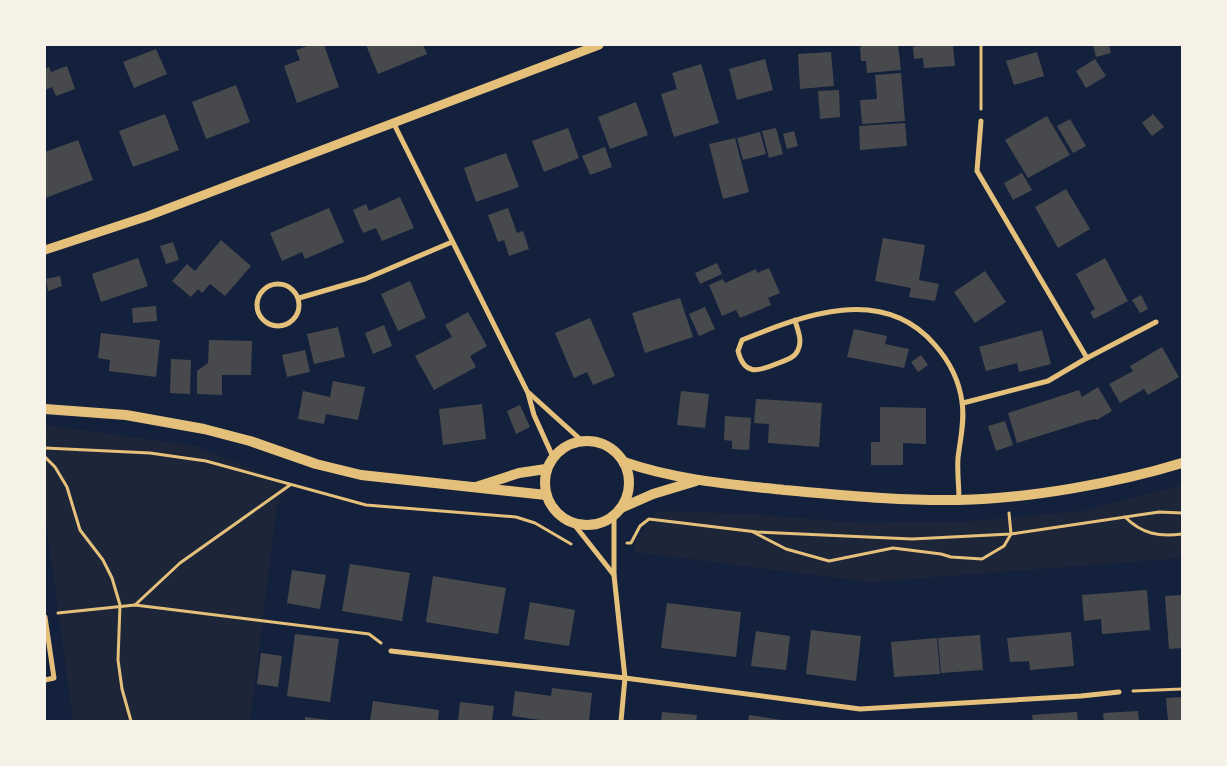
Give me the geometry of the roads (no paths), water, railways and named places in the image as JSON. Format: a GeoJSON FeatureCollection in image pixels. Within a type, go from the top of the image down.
{"type":"FeatureCollection","features":[{"type":"Feature","properties":{"kind":"main road"},"geometry":{"type":"LineString","coordinates":[[45,409],[126,415],[166,421],[232,436],[316,464],[361,475],[476,487],[497,492],[546,496]]}},
{"type":"Feature","properties":{"kind":"main road"},"geometry":{"type":"LineString","coordinates":[[618,511],[628,495],[629,481],[624,462],[618,454],[601,443],[582,440],[563,448],[553,457],[546,469],[544,484],[546,496],[556,512],[573,523],[598,524],[618,511],[653,494],[697,481]]}},
{"type":"Feature","properties":{"kind":"main road"},"geometry":{"type":"LineString","coordinates":[[624,462],[656,473],[697,481],[850,496],[959,500],[1082,486],[1182,463]]}},
{"type":"Feature","properties":{"kind":"main road"},"geometry":{"type":"LineString","coordinates":[[476,487],[519,473],[546,469]]}},
{"type":"Feature","properties":{"kind":"street"},"geometry":{"type":"LineString","coordinates":[[45,250],[148,216],[394,124],[585,48],[599,45]]}},
{"type":"Feature","properties":{"kind":"street"},"geometry":{"type":"LineString","coordinates":[[981,121],[977,170],[1087,358]]}},
{"type":"Feature","properties":{"kind":"street"},"geometry":{"type":"LineString","coordinates":[[394,124],[528,393],[534,414],[553,457]]}},
{"type":"Feature","properties":{"kind":"street"},"geometry":{"type":"LineString","coordinates":[[299,298],[365,279],[452,242]]}},
{"type":"Feature","properties":{"kind":"street"},"geometry":{"type":"LineString","coordinates":[[284,284],[296,292],[299,298],[299,312],[295,318],[284,325],[270,325],[264,321],[257,309],[259,295],[269,285],[284,284]]}},
{"type":"Feature","properties":{"kind":"street"},"geometry":{"type":"LineString","coordinates":[[794,320],[800,336],[799,348],[793,357],[759,371],[750,369],[743,364],[738,350],[742,340],[794,320],[860,308],[884,312],[908,322],[928,336],[947,359],[957,377],[963,403],[963,428],[958,460],[959,500]]}},
{"type":"Feature","properties":{"kind":"street"},"geometry":{"type":"LineString","coordinates":[[963,403],[984,396],[1048,381],[1156,322]]}},
{"type":"Feature","properties":{"kind":"street"},"geometry":{"type":"LineString","coordinates":[[528,393],[582,440]]}},
{"type":"Feature","properties":{"kind":"street"},"geometry":{"type":"LineString","coordinates":[[618,511],[614,575],[625,678],[622,721]]}},
{"type":"Feature","properties":{"kind":"street"},"geometry":{"type":"LineString","coordinates":[[573,523],[614,575]]}},
{"type":"Feature","properties":{"kind":"street"},"geometry":{"type":"LineString","coordinates":[[45,618],[54,678],[45,680]]}},
{"type":"Feature","properties":{"kind":"street"},"geometry":{"type":"LineString","coordinates":[[391,651],[625,678],[860,709],[1081,696],[1119,692]]}}]}
